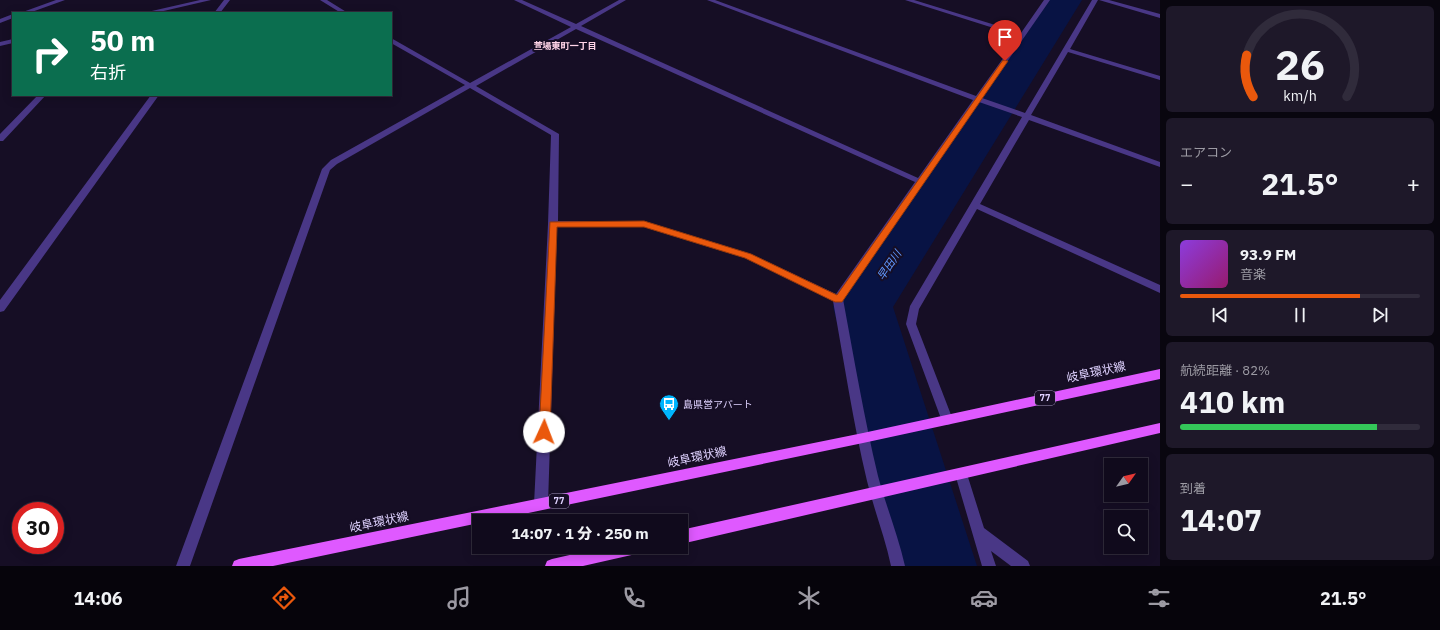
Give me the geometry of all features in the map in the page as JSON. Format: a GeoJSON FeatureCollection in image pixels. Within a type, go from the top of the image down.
{"type":"FeatureCollection","features":[{"type":"Feature","properties":{"kind":"main road","name":"岐阜環状線"},"geometry":{"type":"LineString","coordinates":[[239,566],[931,424],[1160,374]]}},
{"type":"Feature","properties":{"kind":"main road"},"geometry":{"type":"LineString","coordinates":[[688,535],[1160,428]]}},
{"type":"Feature","properties":{"kind":"main road"},"geometry":{"type":"LineString","coordinates":[[552,566],[605,554]]}},
{"type":"Feature","properties":{"kind":"street"},"geometry":{"type":"LineString","coordinates":[[26,12],[62,0]]}},
{"type":"Feature","properties":{"kind":"street"},"geometry":{"type":"LineString","coordinates":[[151,12],[208,0]]}},
{"type":"Feature","properties":{"kind":"street"},"geometry":{"type":"LineString","coordinates":[[219,12],[227,0]]}},
{"type":"Feature","properties":{"kind":"street"},"geometry":{"type":"LineString","coordinates":[[323,0],[344,12]]}},
{"type":"Feature","properties":{"kind":"street"},"geometry":{"type":"LineString","coordinates":[[518,0],[921,182]]}},
{"type":"Feature","properties":{"kind":"street"},"geometry":{"type":"LineString","coordinates":[[183,566],[326,169],[334,162],[623,0]]}},
{"type":"Feature","properties":{"kind":"street"},"geometry":{"type":"LineString","coordinates":[[710,0],[1160,165]]}},
{"type":"Feature","properties":{"kind":"street"},"geometry":{"type":"LineString","coordinates":[[908,0],[1022,36]]}},
{"type":"Feature","properties":{"kind":"street"},"geometry":{"type":"LineString","coordinates":[[898,566],[893,542],[876,492],[862,438],[838,299],[921,182],[982,101],[1046,0]]}},
{"type":"Feature","properties":{"kind":"street"},"geometry":{"type":"LineString","coordinates":[[947,420],[912,324],[914,309],[974,205],[1023,115],[1067,50],[1095,0]]}},
{"type":"Feature","properties":{"kind":"street"},"geometry":{"type":"LineString","coordinates":[[1102,0],[1160,16]]}},
{"type":"Feature","properties":{"kind":"street"},"geometry":{"type":"LineString","coordinates":[[0,20],[12,16]]}},
{"type":"Feature","properties":{"kind":"street"},"geometry":{"type":"LineString","coordinates":[[0,44],[12,41]]}},
{"type":"Feature","properties":{"kind":"street"},"geometry":{"type":"LineString","coordinates":[[392,41],[555,134],[553,224],[541,504]]}},
{"type":"Feature","properties":{"kind":"street"},"geometry":{"type":"LineString","coordinates":[[1067,50],[1160,78]]}},
{"type":"Feature","properties":{"kind":"street"},"geometry":{"type":"LineString","coordinates":[[0,139],[41,96]]}},
{"type":"Feature","properties":{"kind":"street"},"geometry":{"type":"LineString","coordinates":[[0,308],[154,96]]}},
{"type":"Feature","properties":{"kind":"street"},"geometry":{"type":"LineString","coordinates":[[974,205],[1160,289]]}},
{"type":"Feature","properties":{"kind":"street"},"geometry":{"type":"LineString","coordinates":[[553,224],[644,224],[748,256],[838,299]]}},
{"type":"Feature","properties":{"kind":"street"},"geometry":{"type":"LineString","coordinates":[[961,474],[989,566]]}},
{"type":"Feature","properties":{"kind":"street"},"geometry":{"type":"LineString","coordinates":[[978,532],[1023,566]]}},
{"type":"Feature","properties":{"kind":"waterway","name":"早田川"},"geometry":{"type":"LineString","coordinates":[[936,566],[863,306],[1065,0]]}},
{"type":"Feature","properties":{"kind":"place","name":"島県営アパート"},"geometry":{"type":"Point","coordinates":[669,421]}},
{"type":"Feature","properties":{"kind":"district","name":"萱場東町一丁目"},"geometry":{"type":"Point","coordinates":[565,46]}},
{"type":"Feature","properties":{"kind":"route"},"geometry":{"type":"LineString","coordinates":[[544,432],[553,224],[644,224],[748,256],[838,299],[1005,61]]}}]}
